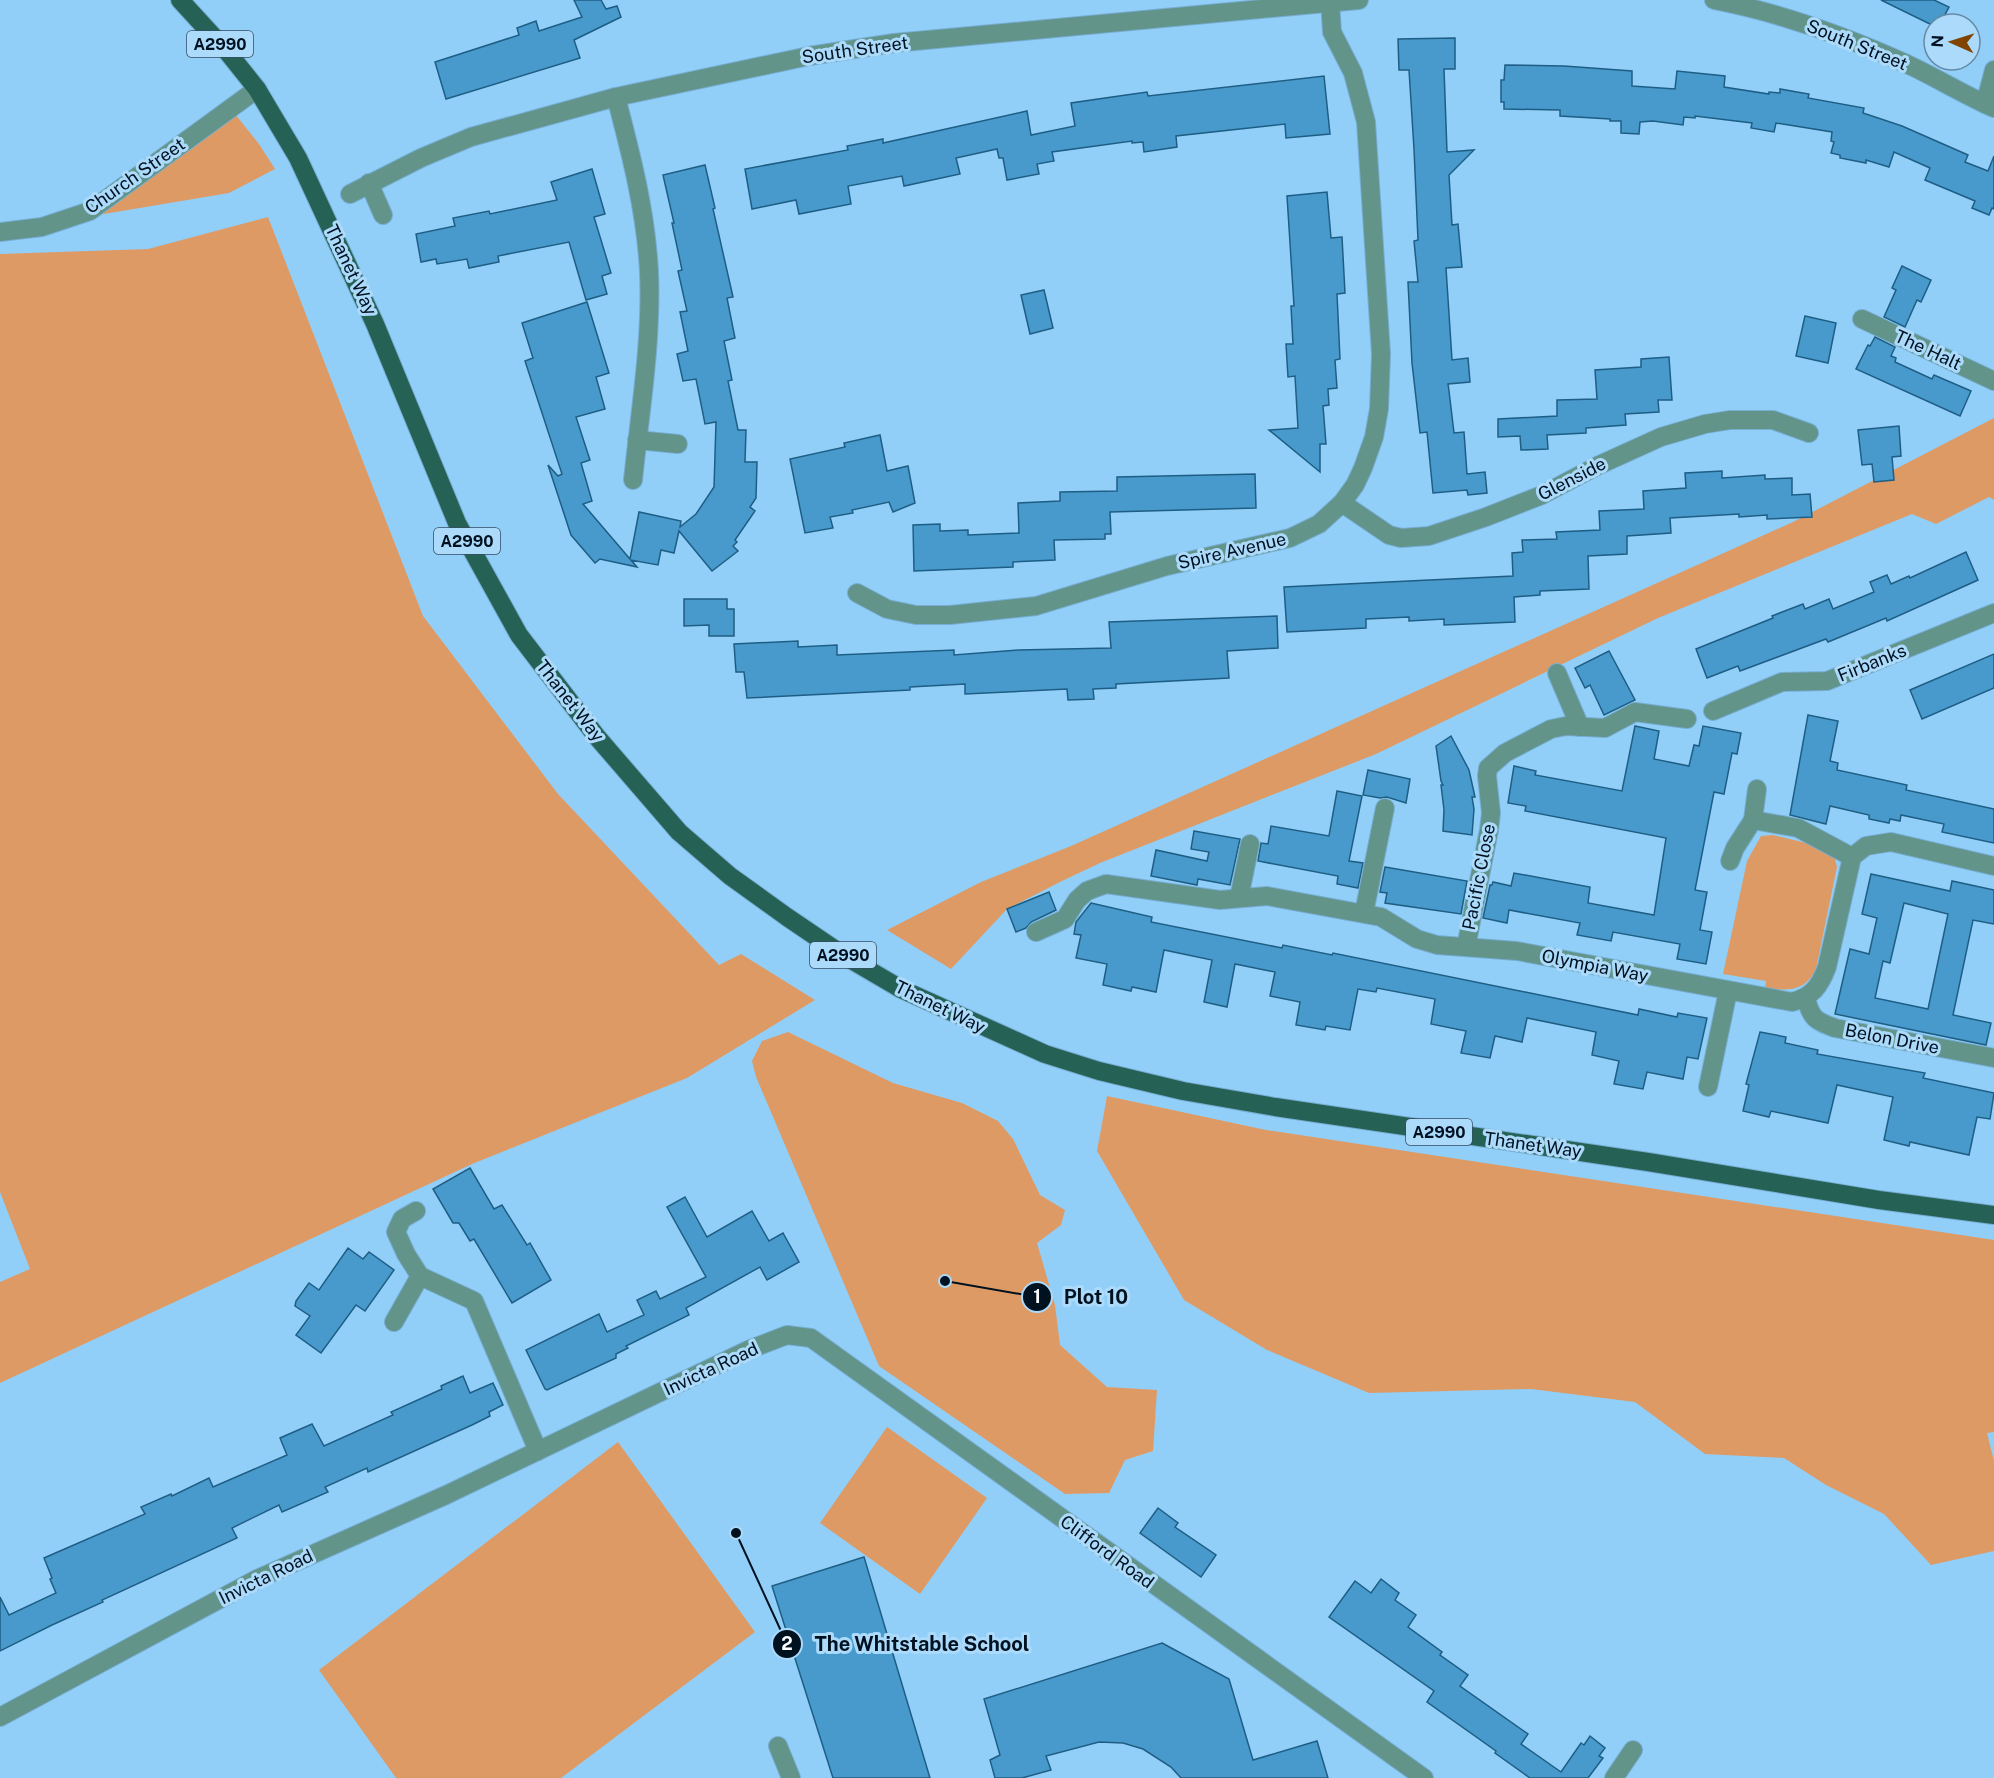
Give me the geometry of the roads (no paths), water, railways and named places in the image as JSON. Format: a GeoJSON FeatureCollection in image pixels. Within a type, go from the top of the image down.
{"type":"FeatureCollection","features":[{"type":"Feature","properties":{"kind":"main road","name":"Thanet Way"},"geometry":{"type":"LineString","coordinates":[[180,0],[225,49],[257,89],[281,126],[314,191],[375,324],[457,523],[519,635],[597,737],[680,832],[730,876],[843,955],[901,989],[1045,1054],[1099,1071],[1183,1091],[1879,1200],[1994,1215]]}},
{"type":"Feature","properties":{"kind":"street","name":"South Street"},"geometry":{"type":"LineString","coordinates":[[350,194],[421,158],[471,137],[616,97],[798,58],[894,43],[1359,0]]}},
{"type":"Feature","properties":{"kind":"street","name":"South Street"},"geometry":{"type":"LineString","coordinates":[[1714,0],[1752,8],[1825,30],[1907,64],[1989,106]]}},
{"type":"Feature","properties":{"kind":"street","name":"Spire Avenue"},"geometry":{"type":"LineString","coordinates":[[857,594],[887,609],[916,615],[951,615],[1036,606],[1167,566],[1290,538],[1319,524],[1342,503],[1359,477],[1374,437],[1379,409],[1381,354],[1366,122],[1353,74],[1332,32],[1330,2]]}},
{"type":"Feature","properties":{"kind":"street"},"geometry":{"type":"LineString","coordinates":[[1989,106],[1994,70]]}},
{"type":"Feature","properties":{"kind":"street","name":"Church Street"},"geometry":{"type":"LineString","coordinates":[[0,232],[42,227],[90,211],[257,89]]}},
{"type":"Feature","properties":{"kind":"street"},"geometry":{"type":"LineString","coordinates":[[616,97],[640,199],[649,270],[648,326],[633,480]]}},
{"type":"Feature","properties":{"kind":"street"},"geometry":{"type":"LineString","coordinates":[[369,183],[383,215]]}},
{"type":"Feature","properties":{"kind":"street","name":"The Halt"},"geometry":{"type":"LineString","coordinates":[[1862,319],[1994,381]]}},
{"type":"Feature","properties":{"kind":"street","name":"Glenside"},"geometry":{"type":"LineString","coordinates":[[1342,503],[1389,535],[1401,538],[1429,536],[1542,495],[1597,466],[1661,437],[1705,424],[1730,420],[1773,420],[1809,433]]}},
{"type":"Feature","properties":{"kind":"street"},"geometry":{"type":"LineString","coordinates":[[637,440],[678,444]]}},
{"type":"Feature","properties":{"kind":"street","name":"Firbanks"},"geometry":{"type":"LineString","coordinates":[[1713,711],[1782,682],[1827,681],[1994,613]]}},
{"type":"Feature","properties":{"kind":"street"},"geometry":{"type":"LineString","coordinates":[[1557,673],[1580,726]]}},
{"type":"Feature","properties":{"kind":"street","name":"Pacific Close"},"geometry":{"type":"LineString","coordinates":[[1466,947],[1490,830],[1488,768],[1505,753],[1551,729],[1580,726],[1605,728],[1640,712],[1687,719]]}},
{"type":"Feature","properties":{"kind":"street"},"geometry":{"type":"LineString","coordinates":[[1730,861],[1735,848],[1753,820],[1757,789]]}},
{"type":"Feature","properties":{"kind":"street"},"geometry":{"type":"LineString","coordinates":[[1364,914],[1385,808]]}},
{"type":"Feature","properties":{"kind":"street"},"geometry":{"type":"LineString","coordinates":[[1753,820],[1798,828],[1852,857]]}},
{"type":"Feature","properties":{"kind":"street"},"geometry":{"type":"LineString","coordinates":[[1806,998],[1821,983],[1827,967],[1852,857],[1866,846],[1891,842],[1994,866]]}},
{"type":"Feature","properties":{"kind":"street"},"geometry":{"type":"LineString","coordinates":[[1239,898],[1250,844]]}},
{"type":"Feature","properties":{"kind":"street","name":"Olympia Way"},"geometry":{"type":"LineString","coordinates":[[1036,932],[1065,919],[1077,900],[1087,891],[1106,884],[1220,900],[1267,896],[1381,917],[1401,931],[1425,942],[1517,951],[1784,1002],[1806,998]]}},
{"type":"Feature","properties":{"kind":"street"},"geometry":{"type":"LineString","coordinates":[[1708,1087],[1728,991]]}},
{"type":"Feature","properties":{"kind":"street","name":"Belon Drive"},"geometry":{"type":"LineString","coordinates":[[1806,998],[1809,1011],[1817,1022],[1835,1028],[1994,1058]]}},
{"type":"Feature","properties":{"kind":"street"},"geometry":{"type":"LineString","coordinates":[[416,1211],[402,1219],[396,1232],[406,1254],[420,1276],[474,1301],[538,1451]]}},
{"type":"Feature","properties":{"kind":"street"},"geometry":{"type":"LineString","coordinates":[[394,1322],[420,1276]]}},
{"type":"Feature","properties":{"kind":"street","name":"Invicta Road"},"geometry":{"type":"LineString","coordinates":[[0,1717],[257,1579],[446,1495],[748,1350],[787,1335]]}},
{"type":"Feature","properties":{"kind":"street","name":"Clifford Road"},"geometry":{"type":"LineString","coordinates":[[787,1335],[812,1338],[1424,1778]]}},
{"type":"Feature","properties":{"kind":"street"},"geometry":{"type":"LineString","coordinates":[[778,1746],[783,1776]]}},
{"type":"Feature","properties":{"kind":"street"},"geometry":{"type":"LineString","coordinates":[[1614,1778],[1633,1750]]}},
{"type":"Feature","properties":{"kind":"place","name":"Plot 10"},"geometry":{"type":"Point","coordinates":[945,1281]}},
{"type":"Feature","properties":{"kind":"place","name":"The Whitstable School"},"geometry":{"type":"Point","coordinates":[736,1533]}}]}
